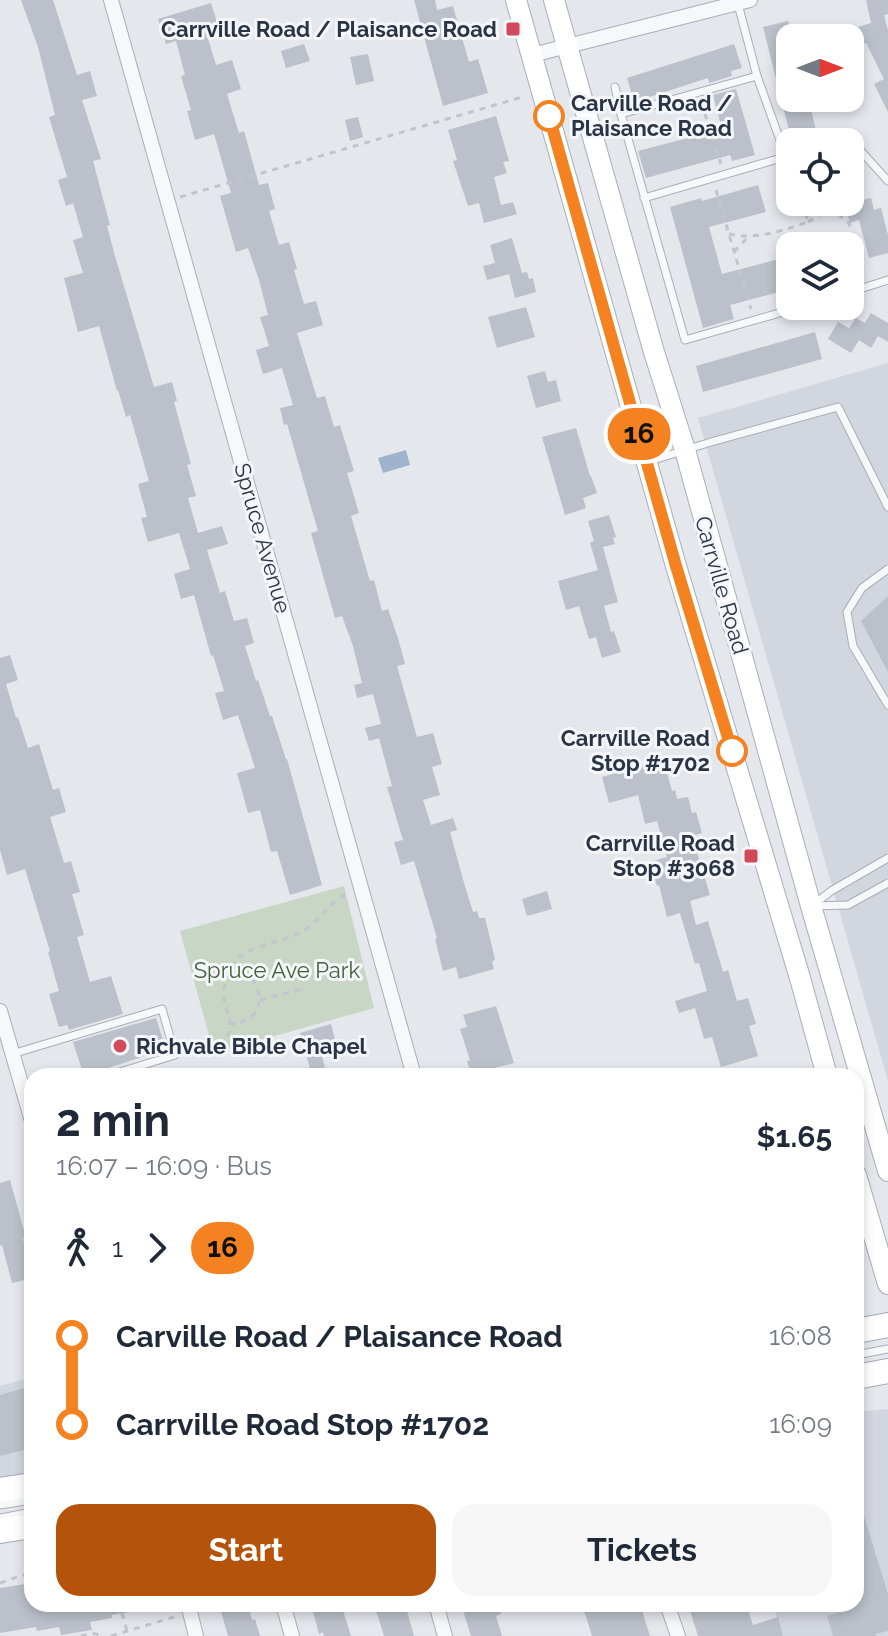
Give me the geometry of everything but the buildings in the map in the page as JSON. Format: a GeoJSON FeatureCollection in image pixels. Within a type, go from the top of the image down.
{"type":"FeatureCollection","features":[{"type":"Feature","properties":{"kind":"main road","name":"Carrville Road"},"geometry":{"type":"LineString","coordinates":[[516,0],[680,581],[825,1068]]}},
{"type":"Feature","properties":{"kind":"main road","name":"Carrville Road"},"geometry":{"type":"LineString","coordinates":[[554,0],[685,450],[855,1068]]}},
{"type":"Feature","properties":{"kind":"main road"},"geometry":{"type":"LineString","coordinates":[[782,917],[811,906]]}},
{"type":"Feature","properties":{"kind":"main road","name":"Carrville Road"},"geometry":{"type":"LineString","coordinates":[[864,1098],[888,1171]]}},
{"type":"Feature","properties":{"kind":"main road"},"geometry":{"type":"LineString","coordinates":[[864,1202],[888,1284]]}},
{"type":"Feature","properties":{"kind":"main road"},"geometry":{"type":"LineString","coordinates":[[864,1330],[888,1325]]}},
{"type":"Feature","properties":{"kind":"main road"},"geometry":{"type":"LineString","coordinates":[[864,1376],[888,1371]]}},
{"type":"Feature","properties":{"kind":"main road"},"geometry":{"type":"LineString","coordinates":[[0,1490],[24,1486]]}},
{"type":"Feature","properties":{"kind":"main road"},"geometry":{"type":"LineString","coordinates":[[0,1531],[24,1527]]}},
{"type":"Feature","properties":{"kind":"street","name":"Spruce Avenue"},"geometry":{"type":"LineString","coordinates":[[111,0],[412,1068]]}},
{"type":"Feature","properties":{"kind":"street"},"geometry":{"type":"LineString","coordinates":[[532,55],[744,2]]}},
{"type":"Feature","properties":{"kind":"street"},"geometry":{"type":"LineString","coordinates":[[0,1011],[24,1087]]}},
{"type":"Feature","properties":{"kind":"street"},"geometry":{"type":"LineString","coordinates":[[190,1612],[196,1636]]}},
{"type":"Feature","properties":{"kind":"street"},"geometry":{"type":"LineString","coordinates":[[285,1612],[292,1636]]}},
{"type":"Feature","properties":{"kind":"street"},"geometry":{"type":"LineString","coordinates":[[438,1612],[445,1636]]}},
{"type":"Feature","properties":{"kind":"street"},"geometry":{"type":"LineString","coordinates":[[670,1612],[678,1636]]}},
{"type":"Feature","properties":{"kind":"lane"},"geometry":{"type":"LineString","coordinates":[[744,2],[757,76],[777,128]]}},
{"type":"Feature","properties":{"kind":"lane"},"geometry":{"type":"LineString","coordinates":[[621,114],[757,76]]}},
{"type":"Feature","properties":{"kind":"lane"},"geometry":{"type":"LineString","coordinates":[[615,87],[685,340],[776,314]]}},
{"type":"Feature","properties":{"kind":"lane"},"geometry":{"type":"LineString","coordinates":[[864,155],[888,181]]}},
{"type":"Feature","properties":{"kind":"lane"},"geometry":{"type":"LineString","coordinates":[[644,198],[776,160]]}},
{"type":"Feature","properties":{"kind":"lane"},"geometry":{"type":"LineString","coordinates":[[864,287],[888,280]]}},
{"type":"Feature","properties":{"kind":"lane"},"geometry":{"type":"LineString","coordinates":[[647,462],[838,407],[888,507]]}},
{"type":"Feature","properties":{"kind":"lane"},"geometry":{"type":"LineString","coordinates":[[888,569],[862,588],[847,612],[853,646],[888,705]]}},
{"type":"Feature","properties":{"kind":"lane"},"geometry":{"type":"LineString","coordinates":[[811,906],[888,858]]}},
{"type":"Feature","properties":{"kind":"lane"},"geometry":{"type":"LineString","coordinates":[[811,906],[848,905],[888,883]]}},
{"type":"Feature","properties":{"kind":"lane"},"geometry":{"type":"LineString","coordinates":[[12,1054],[162,1009],[175,1055],[133,1068]]}},
{"type":"Feature","properties":{"kind":"lane"},"geometry":{"type":"LineString","coordinates":[[864,1354],[888,1349]]}},
{"type":"Feature","properties":{"kind":"lane"},"geometry":{"type":"LineString","coordinates":[[0,1505],[24,1501]]}},
{"type":"Feature","properties":{"kind":"lane"},"geometry":{"type":"LineString","coordinates":[[0,1518],[24,1514]]}},
{"type":"Feature","properties":{"kind":"path"},"geometry":{"type":"LineString","coordinates":[[698,93],[724,175]]}},
{"type":"Feature","properties":{"kind":"path"},"geometry":{"type":"LineString","coordinates":[[176,198],[528,95]]}},
{"type":"Feature","properties":{"kind":"path"},"geometry":{"type":"LineString","coordinates":[[713,178],[754,321]]}},
{"type":"Feature","properties":{"kind":"path"},"geometry":{"type":"LineString","coordinates":[[806,216],[808,222]]}},
{"type":"Feature","properties":{"kind":"path"},"geometry":{"type":"LineString","coordinates":[[729,234],[747,238],[784,230],[818,216]]}},
{"type":"Feature","properties":{"kind":"path"},"geometry":{"type":"LineString","coordinates":[[841,216],[849,223],[868,286]]}},
{"type":"Feature","properties":{"kind":"path"},"geometry":{"type":"LineString","coordinates":[[734,252],[747,238]]}},
{"type":"Feature","properties":{"kind":"path"},"geometry":{"type":"LineString","coordinates":[[175,1055],[216,1050],[228,1036],[231,1024],[224,991],[237,960],[253,950],[304,931],[338,898],[350,892]]}},
{"type":"Feature","properties":{"kind":"path"},"geometry":{"type":"LineString","coordinates":[[229,973],[249,977],[256,986],[259,1000],[251,1018],[231,1024]]}},
{"type":"Feature","properties":{"kind":"path"},"geometry":{"type":"LineString","coordinates":[[259,1000],[303,989]]}},
{"type":"Feature","properties":{"kind":"path"},"geometry":{"type":"LineString","coordinates":[[0,1583],[24,1575]]}},
{"type":"Feature","properties":{"kind":"path"},"geometry":{"type":"LineString","coordinates":[[122,1613],[127,1631]]}},
{"type":"Feature","properties":{"kind":"path"},"geometry":{"type":"LineString","coordinates":[[111,1636],[177,1616]]}},
{"type":"Feature","properties":{"kind":"path"},"geometry":{"type":"LineString","coordinates":[[81,1636],[92,1633],[103,1636]]}},
{"type":"Feature","properties":{"kind":"shaded area"},"geometry":{"type":"Polygon","coordinates":[[[888,363],[888,1081],[698,418],[888,363]]]}},
{"type":"Feature","properties":{"kind":"shaded area"},"geometry":{"type":"Polygon","coordinates":[[[24,1379],[24,1474],[0,1479],[0,1386],[24,1379]]]}},
{"type":"Feature","properties":{"kind":"shaded area"},"geometry":{"type":"Polygon","coordinates":[[[888,1409],[888,1636],[782,1636],[775,1612],[864,1612],[864,1411],[888,1409]]]}},
{"type":"Feature","properties":{"kind":"green space","name":"Spruce Ave Park"},"geometry":{"type":"Polygon","coordinates":[[[344,886],[374,1008],[214,1053],[180,931],[344,886]]]}},
{"type":"Feature","properties":{"kind":"water"},"geometry":{"type":"Polygon","coordinates":[[[406,450],[410,465],[383,473],[378,458],[406,450]]]}},
{"type":"Feature","properties":{"kind":"bus line","name":"16"},"geometry":{"type":"LineString","coordinates":[[549,116],[676,566],[732,751]]}},
{"type":"Feature","properties":{"kind":"place","name":"Carrville Road / Plaisance Road"},"geometry":{"type":"Point","coordinates":[513,29]}},
{"type":"Feature","properties":{"kind":"place","name":"Carville Road / Plaisance Road"},"geometry":{"type":"Point","coordinates":[549,116]}},
{"type":"Feature","properties":{"kind":"place","name":"Carrville Road Stop #1702"},"geometry":{"type":"Point","coordinates":[732,751]}},
{"type":"Feature","properties":{"kind":"place","name":"Carrville Road Stop #3068"},"geometry":{"type":"Point","coordinates":[751,856]}},
{"type":"Feature","properties":{"kind":"place","name":"Richvale Bible Chapel"},"geometry":{"type":"Point","coordinates":[120,1046]}}]}
